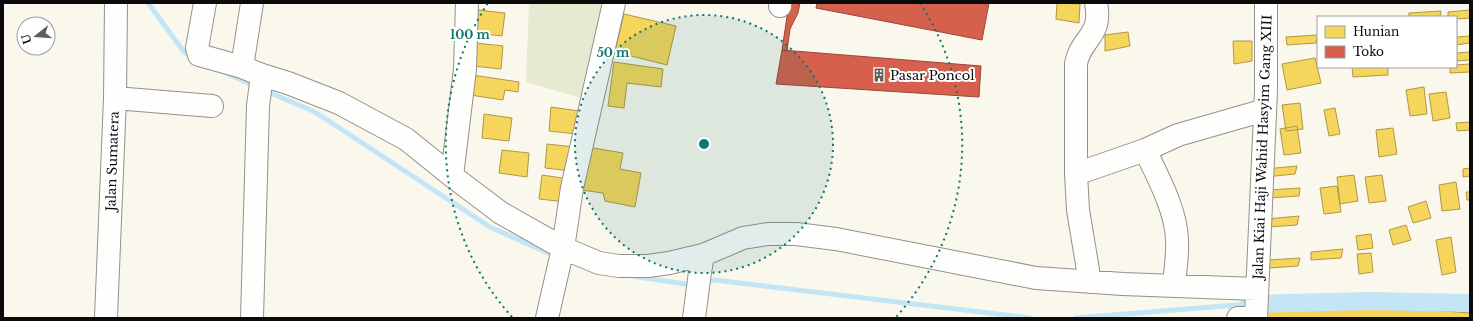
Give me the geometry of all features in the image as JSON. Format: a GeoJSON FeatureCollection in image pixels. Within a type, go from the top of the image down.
{"type":"FeatureCollection","features":[{"type":"Feature","properties":{"kind":"street","name":"Jalan Sumatera"},"geometry":{"type":"LineString","coordinates":[[106,318],[115,98],[116,3]]}},
{"type":"Feature","properties":{"kind":"street"},"geometry":{"type":"LineString","coordinates":[[205,3],[197,48],[199,55],[255,75],[288,83],[313,92],[372,120],[406,139],[501,213],[562,251],[599,263],[619,266],[648,266],[670,263],[702,264],[743,238],[768,234],[796,234],[836,239],[1036,278],[1090,282],[1257,289]]}},
{"type":"Feature","properties":{"kind":"street"},"geometry":{"type":"LineString","coordinates":[[252,3],[258,106],[252,318]]}},
{"type":"Feature","properties":{"kind":"street"},"geometry":{"type":"LineString","coordinates":[[452,176],[465,69],[467,3]]}},
{"type":"Feature","properties":{"kind":"street"},"geometry":{"type":"LineString","coordinates":[[547,318],[562,251],[572,188],[614,3]]}},
{"type":"Feature","properties":{"kind":"street"},"geometry":{"type":"LineString","coordinates":[[1090,282],[1078,210],[1076,174],[1076,64],[1077,58],[1096,28],[1098,19],[1096,3]]}},
{"type":"Feature","properties":{"kind":"street","name":"Jalan Kiai Haji Wahid Hasyim Gang XIII"},"geometry":{"type":"LineString","coordinates":[[1251,317],[1257,289],[1265,110],[1266,3]]}},
{"type":"Feature","properties":{"kind":"street"},"geometry":{"type":"LineString","coordinates":[[115,98],[212,106]]}},
{"type":"Feature","properties":{"kind":"street"},"geometry":{"type":"LineString","coordinates":[[1076,174],[1145,150],[1178,135],[1265,110]]}},
{"type":"Feature","properties":{"kind":"street"},"geometry":{"type":"LineString","coordinates":[[1145,150],[1165,196],[1176,228],[1178,242],[1174,285]]}},
{"type":"Feature","properties":{"kind":"street"},"geometry":{"type":"LineString","coordinates":[[695,309],[702,264]]}},
{"type":"Feature","properties":{"kind":"green space"},"geometry":{"type":"Polygon","coordinates":[[[529,3],[614,3],[591,101],[526,82],[529,3]]]}},
{"type":"Feature","properties":{"kind":"building: Hunian"},"geometry":{"type":"Polygon","coordinates":[[[1057,3],[1080,4],[1079,23],[1056,19],[1057,3]]]}},
{"type":"Feature","properties":{"kind":"building: Hunian"},"geometry":{"type":"Polygon","coordinates":[[[478,10],[505,13],[502,36],[475,33],[478,10]]]}},
{"type":"Feature","properties":{"kind":"building: Hunian"},"geometry":{"type":"Polygon","coordinates":[[[1470,10],[1470,18],[1457,19],[1457,16],[1448,16],[1448,12],[1470,10]]]}},
{"type":"Feature","properties":{"kind":"building: Hunian"},"geometry":{"type":"Polygon","coordinates":[[[1441,11],[1440,16],[1409,16],[1409,13],[1441,11]]]}},
{"type":"Feature","properties":{"kind":"building: Hunian"},"geometry":{"type":"Polygon","coordinates":[[[624,14],[676,26],[667,65],[615,52],[624,14]]]}},
{"type":"Feature","properties":{"kind":"building: Hunian"},"geometry":{"type":"Polygon","coordinates":[[[1128,32],[1130,46],[1105,51],[1105,35],[1128,32]]]}},
{"type":"Feature","properties":{"kind":"building: Hunian"},"geometry":{"type":"Polygon","coordinates":[[[1317,35],[1317,39],[1316,43],[1287,45],[1286,37],[1317,35]]]}},
{"type":"Feature","properties":{"kind":"building: Hunian"},"geometry":{"type":"Polygon","coordinates":[[[1470,36],[1470,43],[1457,45],[1457,37],[1470,36]]]}},
{"type":"Feature","properties":{"kind":"building: Hunian"},"geometry":{"type":"Polygon","coordinates":[[[1233,41],[1252,41],[1252,61],[1234,64],[1233,41]]]}},
{"type":"Feature","properties":{"kind":"building: Hunian"},"geometry":{"type":"Polygon","coordinates":[[[476,43],[503,46],[501,69],[473,66],[476,43]]]}},
{"type":"Feature","properties":{"kind":"building: Hunian"},"geometry":{"type":"Polygon","coordinates":[[[1470,52],[1470,60],[1457,61],[1457,53],[1470,52]]]}},
{"type":"Feature","properties":{"kind":"building: Hunian"},"geometry":{"type":"Polygon","coordinates":[[[1315,58],[1321,83],[1287,90],[1282,64],[1315,58]]]}},
{"type":"Feature","properties":{"kind":"building: Hunian"},"geometry":{"type":"Polygon","coordinates":[[[614,62],[663,69],[661,87],[627,83],[624,108],[608,106],[614,62]]]}},
{"type":"Feature","properties":{"kind":"building: Hunian"},"geometry":{"type":"Polygon","coordinates":[[[1470,64],[1470,72],[1450,73],[1450,68],[1457,68],[1457,65],[1470,64]]]}},
{"type":"Feature","properties":{"kind":"building: Hunian"},"geometry":{"type":"Polygon","coordinates":[[[1352,68],[1388,68],[1388,75],[1353,77],[1352,68]]]}},
{"type":"Feature","properties":{"kind":"building: Hunian"},"geometry":{"type":"Polygon","coordinates":[[[472,75],[519,82],[518,92],[505,90],[503,100],[470,95],[472,75]]]}},
{"type":"Feature","properties":{"kind":"building: Hunian"},"geometry":{"type":"Polygon","coordinates":[[[1424,87],[1427,114],[1410,116],[1406,90],[1424,87]]]}},
{"type":"Feature","properties":{"kind":"building: Hunian"},"geometry":{"type":"Polygon","coordinates":[[[1446,92],[1450,118],[1433,121],[1429,94],[1446,92]]]}},
{"type":"Feature","properties":{"kind":"building: Hunian"},"geometry":{"type":"Polygon","coordinates":[[[1300,103],[1303,129],[1286,131],[1282,105],[1300,103]]]}},
{"type":"Feature","properties":{"kind":"building: Hunian"},"geometry":{"type":"Polygon","coordinates":[[[551,107],[579,111],[576,134],[549,131],[551,107]]]}},
{"type":"Feature","properties":{"kind":"building: Hunian"},"geometry":{"type":"Polygon","coordinates":[[[1335,108],[1340,134],[1329,136],[1324,110],[1335,108]]]}},
{"type":"Feature","properties":{"kind":"building: Hunian"},"geometry":{"type":"Polygon","coordinates":[[[484,114],[512,118],[509,141],[482,138],[484,114]]]}},
{"type":"Feature","properties":{"kind":"building: Hunian"},"geometry":{"type":"Polygon","coordinates":[[[1470,122],[1470,130],[1457,131],[1456,123],[1470,122]]]}},
{"type":"Feature","properties":{"kind":"building: Hunian"},"geometry":{"type":"Polygon","coordinates":[[[1297,126],[1301,153],[1284,155],[1280,129],[1297,126]]]}},
{"type":"Feature","properties":{"kind":"building: Hunian"},"geometry":{"type":"Polygon","coordinates":[[[1393,128],[1397,154],[1379,157],[1376,130],[1393,128]]]}},
{"type":"Feature","properties":{"kind":"building: Hunian"},"geometry":{"type":"Polygon","coordinates":[[[547,144],[575,147],[572,171],[545,168],[547,144]]]}},
{"type":"Feature","properties":{"kind":"building: Hunian"},"geometry":{"type":"Polygon","coordinates":[[[582,146],[623,153],[620,169],[641,173],[635,207],[605,201],[603,193],[574,189],[582,146]]]}},
{"type":"Feature","properties":{"kind":"building: Hunian"},"geometry":{"type":"Polygon","coordinates":[[[502,150],[529,153],[527,177],[499,173],[502,150]]]}},
{"type":"Feature","properties":{"kind":"building: Hunian"},"geometry":{"type":"Polygon","coordinates":[[[1297,166],[1295,174],[1265,177],[1265,169],[1297,166]]]}},
{"type":"Feature","properties":{"kind":"building: Hunian"},"geometry":{"type":"Polygon","coordinates":[[[1470,168],[1470,176],[1463,177],[1463,169],[1470,168]]]}},
{"type":"Feature","properties":{"kind":"building: Hunian"},"geometry":{"type":"Polygon","coordinates":[[[542,175],[569,179],[566,202],[539,199],[542,175]]]}},
{"type":"Feature","properties":{"kind":"building: Hunian"},"geometry":{"type":"Polygon","coordinates":[[[1354,175],[1358,201],[1340,204],[1337,177],[1354,175]]]}},
{"type":"Feature","properties":{"kind":"building: Hunian"},"geometry":{"type":"Polygon","coordinates":[[[1382,175],[1386,201],[1369,203],[1365,177],[1382,175]]]}},
{"type":"Feature","properties":{"kind":"building: Hunian"},"geometry":{"type":"Polygon","coordinates":[[[1456,182],[1460,209],[1442,211],[1439,185],[1456,182]]]}},
{"type":"Feature","properties":{"kind":"building: Hunian"},"geometry":{"type":"Polygon","coordinates":[[[1337,186],[1341,212],[1324,214],[1320,188],[1337,186]]]}},
{"type":"Feature","properties":{"kind":"building: Hunian"},"geometry":{"type":"Polygon","coordinates":[[[1300,188],[1299,196],[1269,198],[1268,190],[1300,188]]]}},
{"type":"Feature","properties":{"kind":"building: Hunian"},"geometry":{"type":"Polygon","coordinates":[[[1466,192],[1470,192],[1470,200],[1467,200],[1466,192]]]}},
{"type":"Feature","properties":{"kind":"building: Hunian"},"geometry":{"type":"Polygon","coordinates":[[[1426,201],[1431,218],[1413,223],[1408,207],[1426,201]]]}},
{"type":"Feature","properties":{"kind":"building: Hunian"},"geometry":{"type":"Polygon","coordinates":[[[1299,216],[1297,225],[1268,227],[1267,219],[1299,216]]]}},
{"type":"Feature","properties":{"kind":"building: Hunian"},"geometry":{"type":"Polygon","coordinates":[[[1406,225],[1411,240],[1393,245],[1389,230],[1406,225]]]}},
{"type":"Feature","properties":{"kind":"building: Hunian"},"geometry":{"type":"Polygon","coordinates":[[[1371,234],[1373,248],[1358,250],[1356,236],[1371,234]]]}},
{"type":"Feature","properties":{"kind":"building: Hunian"},"geometry":{"type":"Polygon","coordinates":[[[1451,237],[1456,272],[1442,275],[1436,240],[1451,237]]]}},
{"type":"Feature","properties":{"kind":"building: Hunian"},"geometry":{"type":"Polygon","coordinates":[[[1343,249],[1341,258],[1311,260],[1311,252],[1343,249]]]}},
{"type":"Feature","properties":{"kind":"building: Hunian"},"geometry":{"type":"Polygon","coordinates":[[[1371,253],[1373,272],[1359,274],[1357,254],[1371,253]]]}},
{"type":"Feature","properties":{"kind":"building: Hunian"},"geometry":{"type":"Polygon","coordinates":[[[1300,258],[1298,266],[1269,268],[1268,260],[1300,258]]]}},
{"type":"Feature","properties":{"kind":"building: Hunian"},"geometry":{"type":"Polygon","coordinates":[[[1369,305],[1470,313],[1470,318],[1265,318],[1265,309],[1369,305]]]}},
{"type":"Feature","properties":{"kind":"building: Toko"},"geometry":{"type":"Polygon","coordinates":[[[789,3],[800,3],[798,13],[790,29],[787,51],[782,50],[789,3]]]}},
{"type":"Feature","properties":{"kind":"building: Toko","name":"Pasar Poncol"},"geometry":{"type":"Polygon","coordinates":[[[817,3],[989,3],[982,40],[816,8],[817,3]]]}},
{"type":"Feature","properties":{"kind":"building: Toko","name":"Pasar Poncol"},"geometry":{"type":"Polygon","coordinates":[[[782,50],[981,66],[979,97],[776,84],[782,50]]]}},
{"type":"Feature","properties":{"kind":"waterway"},"geometry":{"type":"LineString","coordinates":[[148,3],[184,52],[193,57]]}},
{"type":"Feature","properties":{"kind":"waterway"},"geometry":{"type":"LineString","coordinates":[[228,74],[255,86]]}},
{"type":"Feature","properties":{"kind":"waterway"},"geometry":{"type":"LineString","coordinates":[[266,91],[315,112],[490,227],[555,256]]}},
{"type":"Feature","properties":{"kind":"waterway"},"geometry":{"type":"LineString","coordinates":[[632,276],[685,284],[693,283]]}},
{"type":"Feature","properties":{"kind":"waterway"},"geometry":{"type":"LineString","coordinates":[[703,281],[715,280],[1030,318]]}},
{"type":"Feature","properties":{"kind":"waterway"},"geometry":{"type":"LineString","coordinates":[[1249,304],[1368,301],[1470,303]]}},
{"type":"Feature","properties":{"kind":"waterway"},"geometry":{"type":"LineString","coordinates":[[1076,318],[1249,304]]}},
{"type":"Feature","properties":{"kind":"place","name":"Pasar Poncol"},"geometry":{"type":"Point","coordinates":[879,75]}}]}
